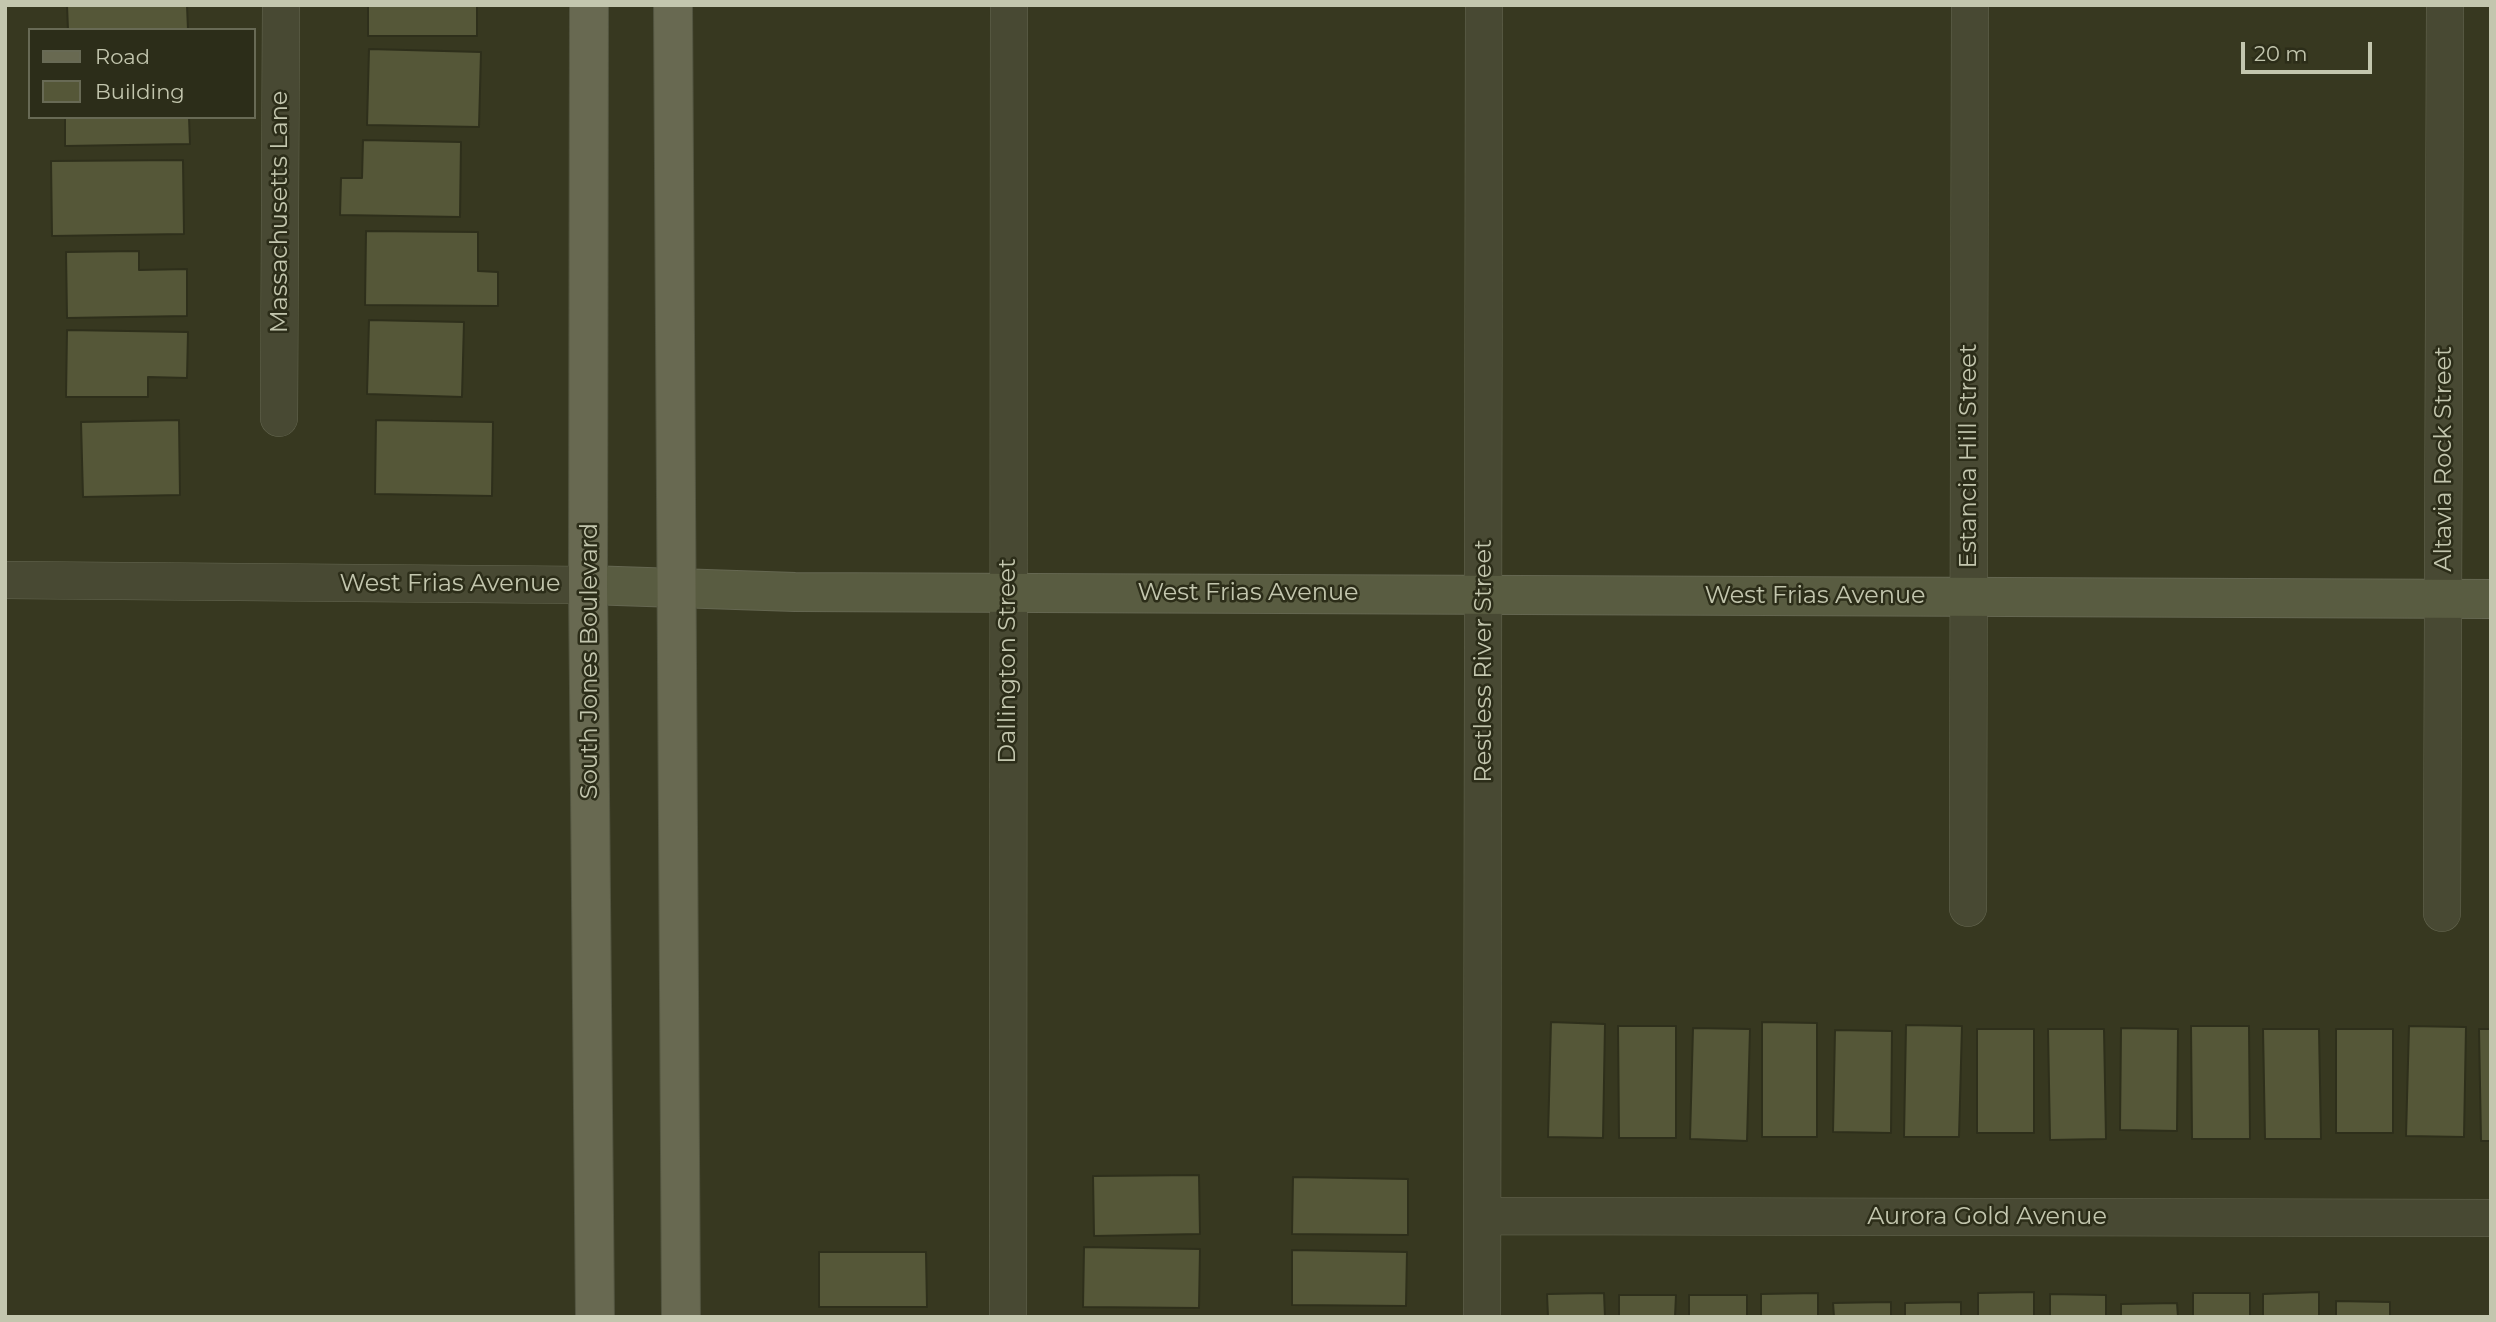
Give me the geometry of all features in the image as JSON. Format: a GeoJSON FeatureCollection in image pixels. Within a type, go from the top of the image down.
{"type":"FeatureCollection","features":[{"type":"Feature","properties":{"kind":"main road","name":"South Jones Boulevard"},"geometry":{"type":"LineString","coordinates":[[589,5],[589,585],[596,1317]]}},
{"type":"Feature","properties":{"kind":"main road"},"geometry":{"type":"LineString","coordinates":[[673,5],[681,1317]]}},
{"type":"Feature","properties":{"kind":"street","name":"Massachusetts Lane"},"geometry":{"type":"LineString","coordinates":[[279,418],[281,5]]}},
{"type":"Feature","properties":{"kind":"street","name":"Dallington Street"},"geometry":{"type":"LineString","coordinates":[[1008,1317],[1009,5]]}},
{"type":"Feature","properties":{"kind":"street","name":"Restless River Street"},"geometry":{"type":"LineString","coordinates":[[1482,1317],[1484,5]]}},
{"type":"Feature","properties":{"kind":"street","name":"Estancia Hill Street"},"geometry":{"type":"LineString","coordinates":[[1968,908],[1970,5]]}},
{"type":"Feature","properties":{"kind":"street","name":"Altavia Rock Street"},"geometry":{"type":"LineString","coordinates":[[2442,913],[2445,5]]}},
{"type":"Feature","properties":{"kind":"street","name":"West Frias Avenue"},"geometry":{"type":"LineString","coordinates":[[5,580],[589,585],[795,592],[2491,599]]}},
{"type":"Feature","properties":{"kind":"street","name":"Aurora Gold Avenue"},"geometry":{"type":"LineString","coordinates":[[1484,1216],[2491,1218]]}},
{"type":"Feature","properties":{"kind":"building"},"geometry":{"type":"Polygon","coordinates":[[[67,5],[187,5],[188,28],[68,28],[67,5]]]}},
{"type":"Feature","properties":{"kind":"building"},"geometry":{"type":"Polygon","coordinates":[[[368,5],[477,5],[477,36],[368,36],[368,5]]]}},
{"type":"Feature","properties":{"kind":"building"},"geometry":{"type":"Polygon","coordinates":[[[369,49],[481,52],[479,127],[367,125],[369,49]]]}},
{"type":"Feature","properties":{"kind":"building"},"geometry":{"type":"Polygon","coordinates":[[[65,119],[189,119],[190,144],[65,146],[65,119]]]}},
{"type":"Feature","properties":{"kind":"building"},"geometry":{"type":"Polygon","coordinates":[[[363,140],[461,142],[460,217],[340,215],[341,178],[362,178],[363,140]]]}},
{"type":"Feature","properties":{"kind":"building"},"geometry":{"type":"Polygon","coordinates":[[[183,160],[184,234],[52,236],[51,161],[183,160]]]}},
{"type":"Feature","properties":{"kind":"building"},"geometry":{"type":"Polygon","coordinates":[[[366,231],[478,232],[478,271],[498,272],[498,306],[365,305],[366,231]]]}},
{"type":"Feature","properties":{"kind":"building"},"geometry":{"type":"Polygon","coordinates":[[[139,251],[139,270],[187,269],[187,316],[67,318],[66,252],[139,251]]]}},
{"type":"Feature","properties":{"kind":"building"},"geometry":{"type":"Polygon","coordinates":[[[369,320],[464,322],[462,397],[367,394],[369,320]]]}},
{"type":"Feature","properties":{"kind":"building"},"geometry":{"type":"Polygon","coordinates":[[[67,330],[188,332],[187,378],[148,377],[148,397],[66,397],[67,330]]]}},
{"type":"Feature","properties":{"kind":"building"},"geometry":{"type":"Polygon","coordinates":[[[179,420],[180,495],[83,497],[81,422],[179,420]]]}},
{"type":"Feature","properties":{"kind":"building"},"geometry":{"type":"Polygon","coordinates":[[[376,420],[493,422],[492,496],[375,494],[376,420]]]}},
{"type":"Feature","properties":{"kind":"building"},"geometry":{"type":"Polygon","coordinates":[[[1551,1022],[1605,1024],[1603,1138],[1548,1137],[1551,1022]]]}},
{"type":"Feature","properties":{"kind":"building"},"geometry":{"type":"Polygon","coordinates":[[[1762,1022],[1817,1023],[1817,1137],[1762,1137],[1762,1022]]]}},
{"type":"Feature","properties":{"kind":"building"},"geometry":{"type":"Polygon","coordinates":[[[1906,1025],[1962,1026],[1959,1137],[1904,1137],[1906,1025]]]}},
{"type":"Feature","properties":{"kind":"building"},"geometry":{"type":"Polygon","coordinates":[[[1618,1026],[1676,1026],[1676,1138],[1619,1138],[1618,1026]]]}},
{"type":"Feature","properties":{"kind":"building"},"geometry":{"type":"Polygon","coordinates":[[[2191,1026],[2249,1026],[2250,1139],[2192,1139],[2191,1026]]]}},
{"type":"Feature","properties":{"kind":"building"},"geometry":{"type":"Polygon","coordinates":[[[2409,1026],[2466,1027],[2464,1137],[2406,1136],[2409,1026]]]}},
{"type":"Feature","properties":{"kind":"building"},"geometry":{"type":"Polygon","coordinates":[[[1693,1028],[1750,1029],[1747,1141],[1690,1139],[1693,1028]]]}},
{"type":"Feature","properties":{"kind":"building"},"geometry":{"type":"Polygon","coordinates":[[[2121,1028],[2178,1029],[2177,1131],[2120,1130],[2121,1028]]]}},
{"type":"Feature","properties":{"kind":"building"},"geometry":{"type":"Polygon","coordinates":[[[1977,1029],[2034,1029],[2034,1133],[1977,1133],[1977,1029]]]}},
{"type":"Feature","properties":{"kind":"building"},"geometry":{"type":"Polygon","coordinates":[[[2048,1029],[2104,1029],[2106,1139],[2050,1140],[2048,1029]]]}},
{"type":"Feature","properties":{"kind":"building"},"geometry":{"type":"Polygon","coordinates":[[[2263,1029],[2319,1029],[2321,1139],[2265,1139],[2263,1029]]]}},
{"type":"Feature","properties":{"kind":"building"},"geometry":{"type":"Polygon","coordinates":[[[2336,1029],[2393,1029],[2393,1133],[2336,1133],[2336,1029]]]}},
{"type":"Feature","properties":{"kind":"building"},"geometry":{"type":"Polygon","coordinates":[[[2479,1029],[2491,1029],[2491,1141],[2481,1141],[2479,1029]]]}},
{"type":"Feature","properties":{"kind":"building"},"geometry":{"type":"Polygon","coordinates":[[[1835,1030],[1892,1031],[1891,1133],[1833,1132],[1835,1030]]]}},
{"type":"Feature","properties":{"kind":"building"},"geometry":{"type":"Polygon","coordinates":[[[1199,1175],[1200,1234],[1094,1236],[1093,1176],[1199,1175]]]}},
{"type":"Feature","properties":{"kind":"building"},"geometry":{"type":"Polygon","coordinates":[[[1293,1177],[1408,1179],[1408,1235],[1292,1234],[1293,1177]]]}},
{"type":"Feature","properties":{"kind":"building"},"geometry":{"type":"Polygon","coordinates":[[[1084,1247],[1200,1249],[1199,1308],[1083,1307],[1084,1247]]]}},
{"type":"Feature","properties":{"kind":"building"},"geometry":{"type":"Polygon","coordinates":[[[1292,1250],[1407,1252],[1406,1306],[1292,1305],[1292,1250]]]}},
{"type":"Feature","properties":{"kind":"building"},"geometry":{"type":"Polygon","coordinates":[[[819,1252],[926,1252],[927,1307],[819,1307],[819,1252]]]}},
{"type":"Feature","properties":{"kind":"building"},"geometry":{"type":"Polygon","coordinates":[[[2034,1292],[2034,1317],[1978,1317],[1978,1293],[2034,1292]]]}},
{"type":"Feature","properties":{"kind":"building"},"geometry":{"type":"Polygon","coordinates":[[[2319,1292],[2319,1317],[2263,1317],[2263,1294],[2319,1292]]]}},
{"type":"Feature","properties":{"kind":"building"},"geometry":{"type":"Polygon","coordinates":[[[1604,1293],[1605,1317],[1548,1317],[1547,1294],[1604,1293]]]}},
{"type":"Feature","properties":{"kind":"building"},"geometry":{"type":"Polygon","coordinates":[[[1818,1293],[1818,1317],[1761,1317],[1761,1294],[1818,1293]]]}},
{"type":"Feature","properties":{"kind":"building"},"geometry":{"type":"Polygon","coordinates":[[[2193,1293],[2250,1293],[2250,1317],[2193,1317],[2193,1293]]]}},
{"type":"Feature","properties":{"kind":"building"},"geometry":{"type":"Polygon","coordinates":[[[2050,1294],[2106,1295],[2106,1317],[2050,1317],[2050,1294]]]}},
{"type":"Feature","properties":{"kind":"building"},"geometry":{"type":"Polygon","coordinates":[[[1619,1295],[1676,1295],[1675,1317],[1619,1317],[1619,1295]]]}},
{"type":"Feature","properties":{"kind":"building"},"geometry":{"type":"Polygon","coordinates":[[[1689,1295],[1747,1295],[1747,1317],[1689,1317],[1689,1295]]]}},
{"type":"Feature","properties":{"kind":"building"},"geometry":{"type":"Polygon","coordinates":[[[2336,1301],[2390,1302],[2390,1317],[2336,1317],[2336,1301]]]}},
{"type":"Feature","properties":{"kind":"building"},"geometry":{"type":"Polygon","coordinates":[[[1891,1302],[1891,1317],[1834,1317],[1833,1303],[1891,1302]]]}},
{"type":"Feature","properties":{"kind":"building"},"geometry":{"type":"Polygon","coordinates":[[[1961,1302],[1961,1317],[1905,1317],[1905,1303],[1961,1302]]]}},
{"type":"Feature","properties":{"kind":"building"},"geometry":{"type":"Polygon","coordinates":[[[2177,1303],[2178,1317],[2121,1317],[2121,1304],[2177,1303]]]}}]}
